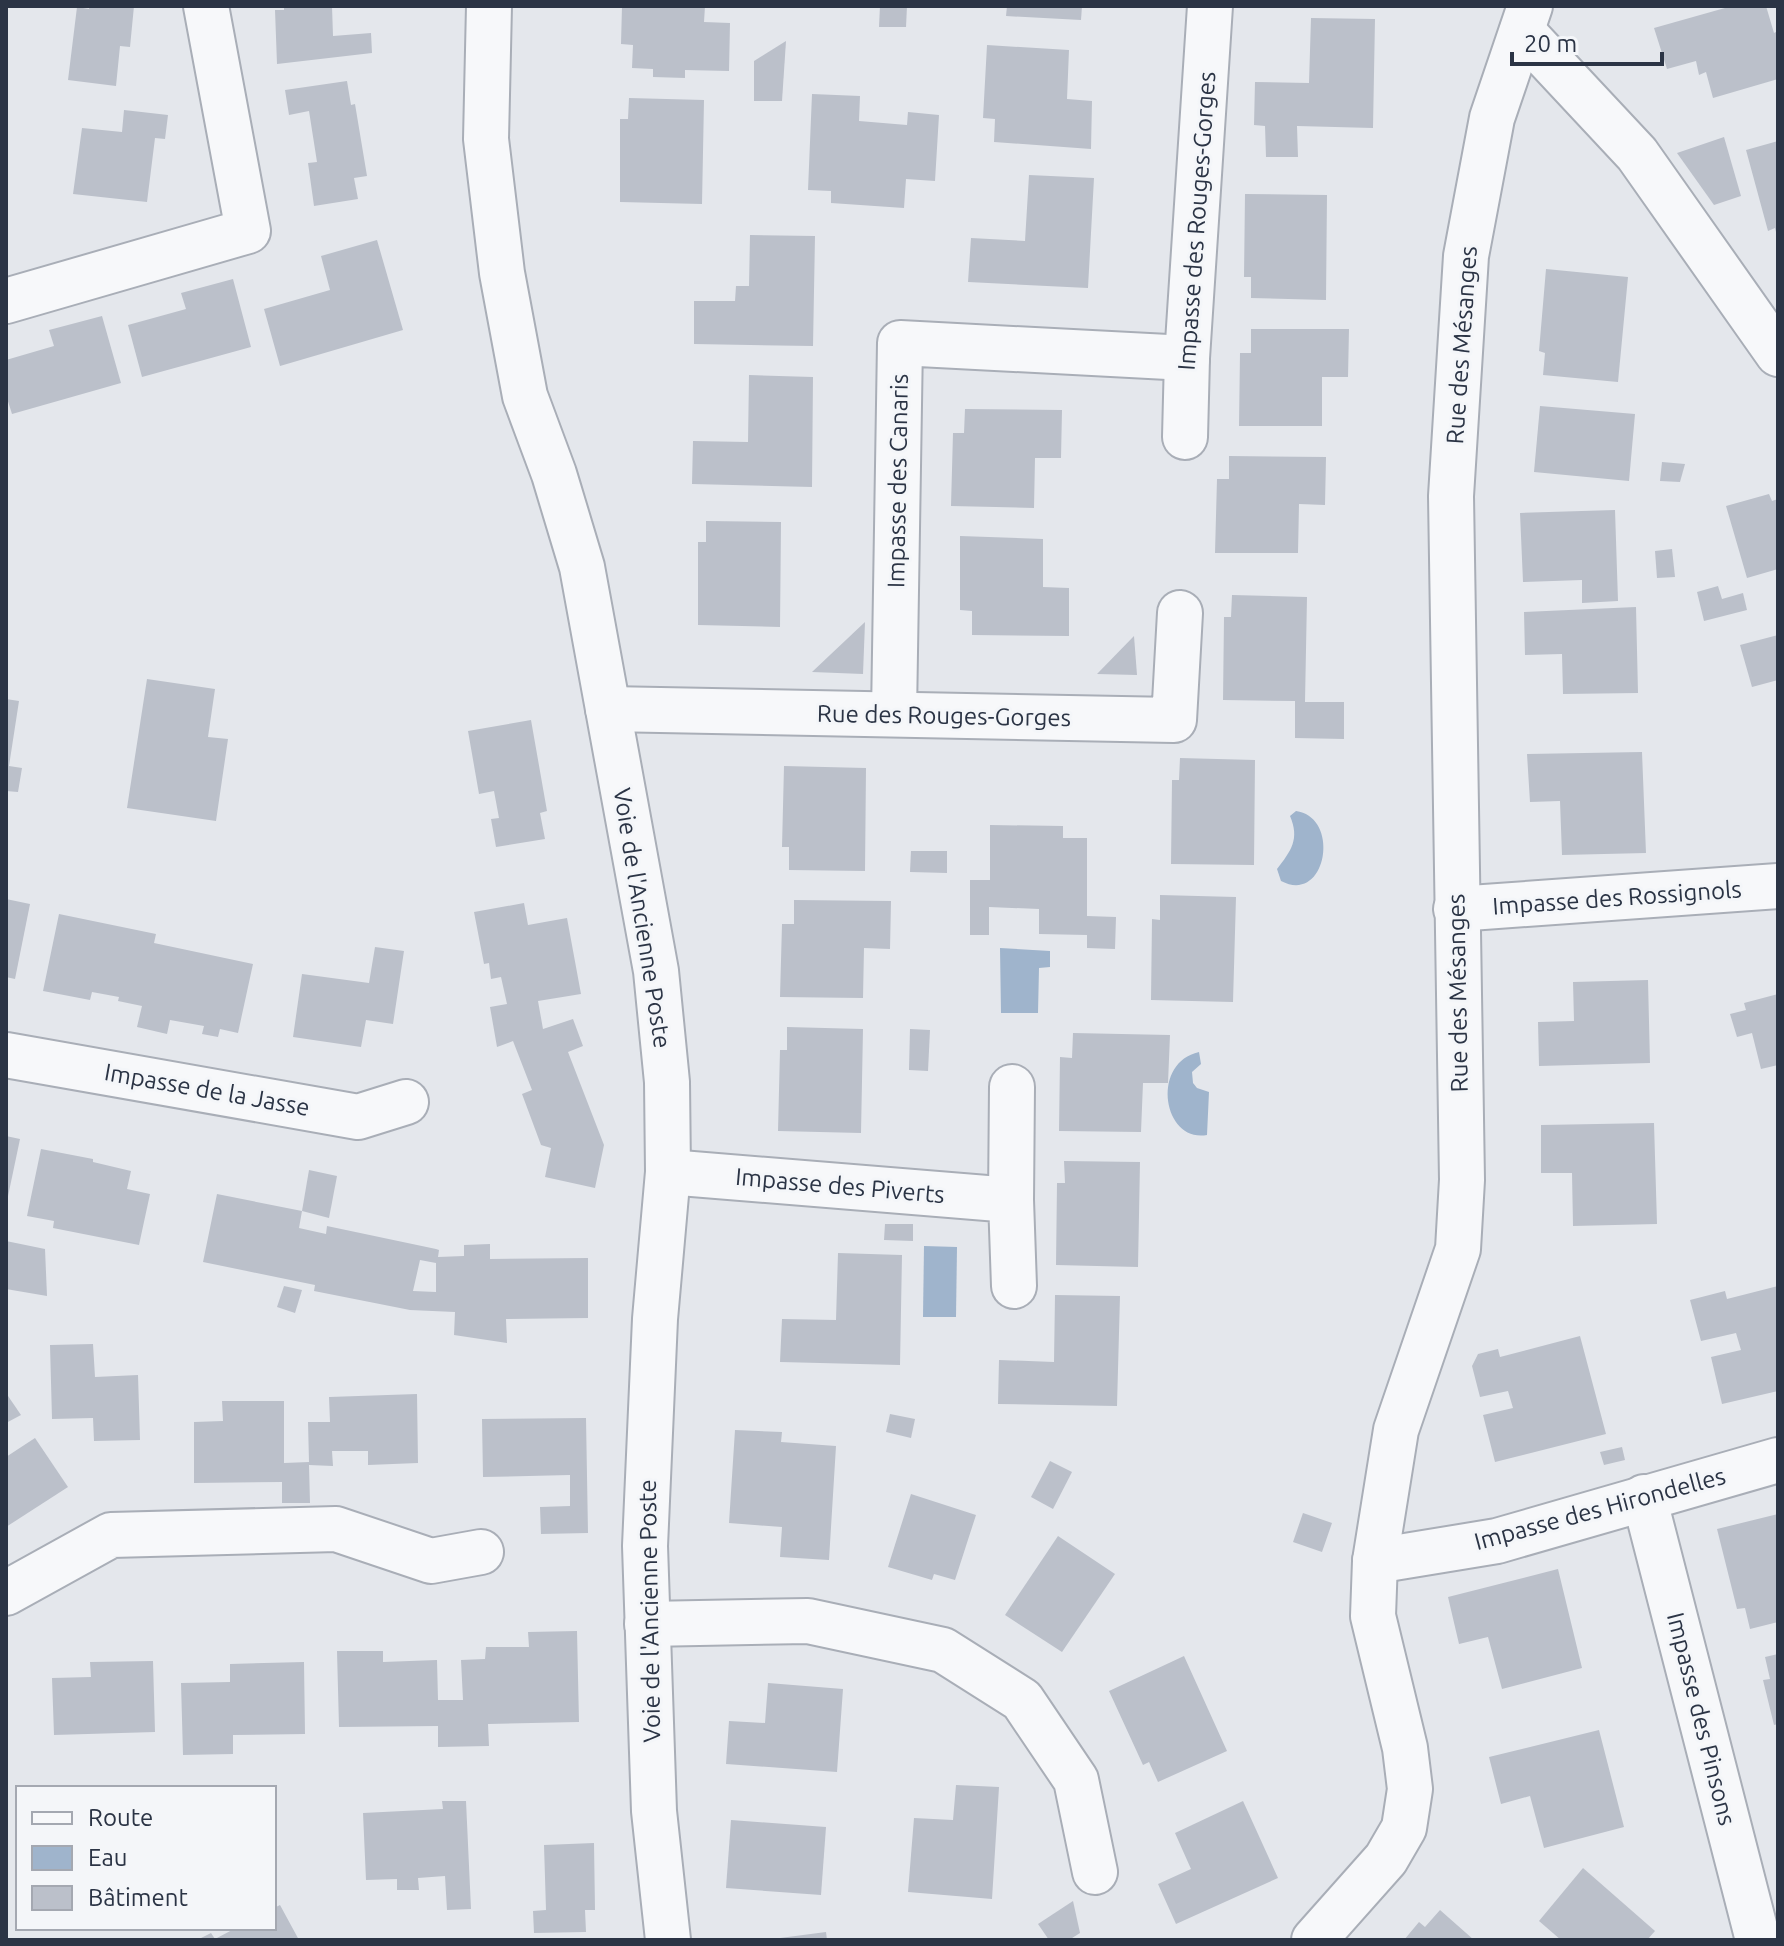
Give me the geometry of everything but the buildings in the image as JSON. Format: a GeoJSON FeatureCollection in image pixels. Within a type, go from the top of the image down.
{"type":"FeatureCollection","features":[{"type":"Feature","properties":{"kind":"street"},"geometry":{"type":"LineString","coordinates":[[6,301],[248,231],[206,6]]}},
{"type":"Feature","properties":{"kind":"street","name":"Voie de l'Ancienne Poste"},"geometry":{"type":"LineString","coordinates":[[489,6],[486,139],[502,273],[525,396],[554,474],[582,567],[656,971],[667,1082],[668,1172],[655,1319],[645,1530],[654,1811],[668,1940]]}},
{"type":"Feature","properties":{"kind":"street","name":"Impasse des Rouges-Gorges"},"geometry":{"type":"LineString","coordinates":[[1185,437],[1187,358],[1210,6]]}},
{"type":"Feature","properties":{"kind":"street"},"geometry":{"type":"LineString","coordinates":[[1526,18],[1637,154],[1778,354]]}},
{"type":"Feature","properties":{"kind":"street","name":"Rue des Mésanges"},"geometry":{"type":"LineString","coordinates":[[1314,1940],[1386,1859],[1404,1828],[1410,1789],[1405,1748],[1373,1616],[1375,1561],[1396,1430],[1458,1249],[1462,1180],[1451,496],[1466,256],[1492,118],[1526,18]]}},
{"type":"Feature","properties":{"kind":"street","name":"Impasse des Canaris"},"geometry":{"type":"LineString","coordinates":[[894,714],[900,343],[1187,358]]}},
{"type":"Feature","properties":{"kind":"street","name":"Rue des Rouges-Gorges"},"geometry":{"type":"LineString","coordinates":[[608,709],[1174,720],[1180,613]]}},
{"type":"Feature","properties":{"kind":"street","name":"Impasse des Rossignols"},"geometry":{"type":"LineString","coordinates":[[1456,909],[1778,886]]}},
{"type":"Feature","properties":{"kind":"street","name":"Impasse de la Jasse"},"geometry":{"type":"LineString","coordinates":[[6,1055],[358,1117],[406,1102]]}},
{"type":"Feature","properties":{"kind":"street"},"geometry":{"type":"LineString","coordinates":[[1012,1087],[1014,1286]]}},
{"type":"Feature","properties":{"kind":"street","name":"Impasse des Piverts"},"geometry":{"type":"LineString","coordinates":[[668,1172],[1011,1200]]}},
{"type":"Feature","properties":{"kind":"street","name":"Impasse des Hirondelles"},"geometry":{"type":"LineString","coordinates":[[1375,1561],[1497,1541],[1778,1460]]}},
{"type":"Feature","properties":{"kind":"street","name":"Impasse des Pinsons"},"geometry":{"type":"LineString","coordinates":[[1644,1497],[1758,1940]]}},
{"type":"Feature","properties":{"kind":"street"},"geometry":{"type":"LineString","coordinates":[[6,1593],[111,1535],[336,1529],[431,1561],[481,1552]]}},
{"type":"Feature","properties":{"kind":"street"},"geometry":{"type":"LineString","coordinates":[[647,1624],[808,1621],[943,1650],[1022,1700],[1030,1711],[1076,1780],[1095,1872]]}},
{"type":"Feature","properties":{"kind":"water"},"geometry":{"type":"Polygon","coordinates":[[[1296,811],[1310,817],[1319,828],[1323,842],[1323,857],[1318,871],[1309,881],[1297,885],[1281,881],[1277,869],[1294,838],[1290,816],[1296,811]]]}},
{"type":"Feature","properties":{"kind":"water"},"geometry":{"type":"Polygon","coordinates":[[[1000,948],[1050,951],[1050,967],[1039,968],[1038,1013],[1001,1013],[1000,948]]]}},
{"type":"Feature","properties":{"kind":"water"},"geometry":{"type":"Polygon","coordinates":[[[1199,1052],[1201,1064],[1192,1072],[1193,1083],[1209,1092],[1207,1135],[1192,1134],[1180,1127],[1168,1101],[1168,1085],[1173,1071],[1183,1059],[1199,1052]]]}},
{"type":"Feature","properties":{"kind":"water"},"geometry":{"type":"Polygon","coordinates":[[[924,1246],[957,1247],[956,1317],[923,1317],[924,1246]]]}}]}
